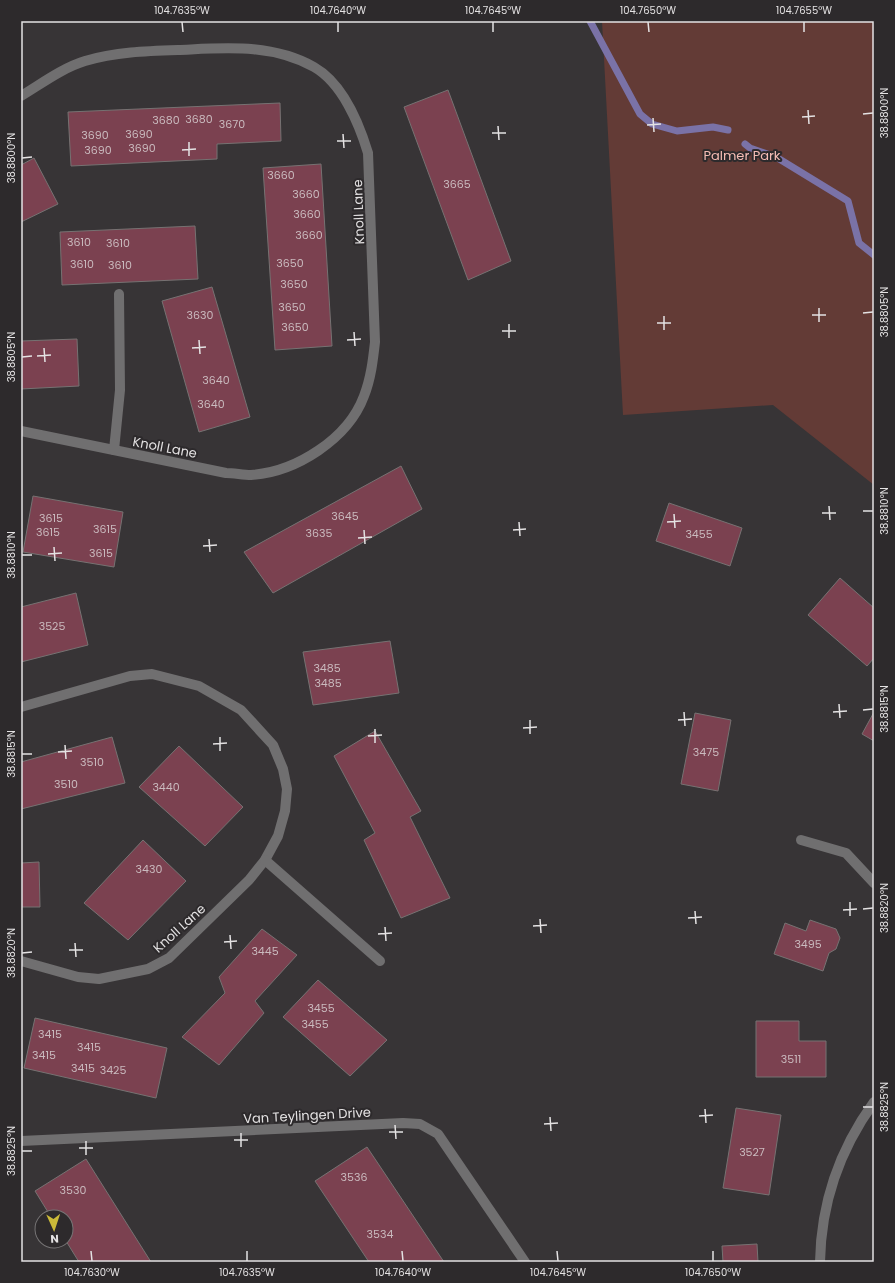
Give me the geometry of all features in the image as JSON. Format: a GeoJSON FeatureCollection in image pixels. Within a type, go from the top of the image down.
{"type":"FeatureCollection","features":[{"type":"Feature","properties":{"kind":"street","name":"Knoll Lane"},"geometry":{"type":"LineString","coordinates":[[21,96],[58,73],[83,62],[105,55],[129,52],[243,47],[291,57],[315,68],[332,83],[346,103],[359,125],[368,152],[376,342],[372,368],[364,397],[350,420],[317,452],[296,464],[273,471],[250,475],[226,473],[21,432]]}},
{"type":"Feature","properties":{"kind":"street","name":"Knoll Lane"},"geometry":{"type":"LineString","coordinates":[[114,450],[120,390],[119,294]]}},
{"type":"Feature","properties":{"kind":"street","name":"Knoll Lane"},"geometry":{"type":"LineString","coordinates":[[21,707],[130,676],[152,674],[199,686],[241,710],[273,745],[283,769],[287,790],[285,811],[278,836],[265,860],[249,880],[169,958],[148,969],[100,979],[78,977],[21,961]]}},
{"type":"Feature","properties":{"kind":"street"},"geometry":{"type":"LineString","coordinates":[[801,840],[846,853],[874,883]]}},
{"type":"Feature","properties":{"kind":"street"},"geometry":{"type":"LineString","coordinates":[[265,860],[380,961]]}},
{"type":"Feature","properties":{"kind":"street"},"geometry":{"type":"LineString","coordinates":[[820,1262],[820,1243],[825,1208],[834,1176],[852,1136],[874,1102]]}},
{"type":"Feature","properties":{"kind":"street","name":"Van Teylingen Drive"},"geometry":{"type":"LineString","coordinates":[[21,1141],[403,1123],[420,1124],[438,1134],[525,1262]]}},
{"type":"Feature","properties":{"kind":"green space","name":"Palmer Park"},"geometry":{"type":"Polygon","coordinates":[[[602,21],[874,21],[874,485],[773,405],[623,415],[602,21]]]}},
{"type":"Feature","properties":{"kind":"building"},"geometry":{"type":"Polygon","coordinates":[[[448,90],[511,261],[468,280],[404,107],[448,90]]]}},
{"type":"Feature","properties":{"kind":"building"},"geometry":{"type":"Polygon","coordinates":[[[280,103],[281,141],[217,144],[217,159],[71,166],[68,112],[280,103]]]}},
{"type":"Feature","properties":{"kind":"building"},"geometry":{"type":"Polygon","coordinates":[[[34,158],[58,204],[21,222],[21,165],[34,158]]]}},
{"type":"Feature","properties":{"kind":"building"},"geometry":{"type":"Polygon","coordinates":[[[321,164],[332,346],[275,350],[263,168],[321,164]]]}},
{"type":"Feature","properties":{"kind":"building"},"geometry":{"type":"Polygon","coordinates":[[[195,226],[198,279],[62,285],[60,232],[195,226]]]}},
{"type":"Feature","properties":{"kind":"building"},"geometry":{"type":"Polygon","coordinates":[[[212,287],[250,417],[199,432],[162,301],[212,287]]]}},
{"type":"Feature","properties":{"kind":"building"},"geometry":{"type":"Polygon","coordinates":[[[77,339],[79,386],[21,389],[21,341],[77,339]]]}},
{"type":"Feature","properties":{"kind":"building"},"geometry":{"type":"Polygon","coordinates":[[[401,466],[422,509],[273,593],[244,552],[401,466]]]}},
{"type":"Feature","properties":{"kind":"building"},"geometry":{"type":"Polygon","coordinates":[[[33,496],[123,512],[114,567],[23,552],[33,496]]]}},
{"type":"Feature","properties":{"kind":"building"},"geometry":{"type":"Polygon","coordinates":[[[669,503],[742,528],[730,566],[656,541],[669,503]]]}},
{"type":"Feature","properties":{"kind":"building"},"geometry":{"type":"Polygon","coordinates":[[[840,578],[874,608],[874,658],[867,666],[808,615],[840,578]]]}},
{"type":"Feature","properties":{"kind":"building"},"geometry":{"type":"Polygon","coordinates":[[[76,593],[88,645],[21,662],[21,607],[76,593]]]}},
{"type":"Feature","properties":{"kind":"building"},"geometry":{"type":"Polygon","coordinates":[[[390,641],[399,693],[313,705],[303,652],[390,641]]]}},
{"type":"Feature","properties":{"kind":"building"},"geometry":{"type":"Polygon","coordinates":[[[874,712],[874,741],[862,734],[874,712]]]}},
{"type":"Feature","properties":{"kind":"building"},"geometry":{"type":"Polygon","coordinates":[[[695,713],[731,720],[718,791],[681,784],[695,713]]]}},
{"type":"Feature","properties":{"kind":"building"},"geometry":{"type":"Polygon","coordinates":[[[375,731],[421,811],[410,817],[450,898],[401,918],[364,840],[375,833],[334,756],[375,731]]]}},
{"type":"Feature","properties":{"kind":"building"},"geometry":{"type":"Polygon","coordinates":[[[112,737],[125,783],[21,809],[21,762],[112,737]]]}},
{"type":"Feature","properties":{"kind":"building"},"geometry":{"type":"Polygon","coordinates":[[[179,746],[243,807],[205,846],[139,787],[179,746]]]}},
{"type":"Feature","properties":{"kind":"building"},"geometry":{"type":"Polygon","coordinates":[[[143,840],[186,881],[128,940],[84,903],[143,840]]]}},
{"type":"Feature","properties":{"kind":"building"},"geometry":{"type":"Polygon","coordinates":[[[39,862],[40,907],[21,907],[21,863],[39,862]]]}},
{"type":"Feature","properties":{"kind":"building"},"geometry":{"type":"Polygon","coordinates":[[[810,920],[836,929],[840,938],[836,949],[829,953],[823,971],[774,954],[785,923],[806,931],[810,920]]]}},
{"type":"Feature","properties":{"kind":"building"},"geometry":{"type":"Polygon","coordinates":[[[262,929],[297,955],[255,1001],[264,1013],[219,1065],[182,1037],[225,993],[219,977],[262,929]]]}},
{"type":"Feature","properties":{"kind":"building"},"geometry":{"type":"Polygon","coordinates":[[[318,980],[387,1040],[350,1076],[283,1017],[318,980]]]}},
{"type":"Feature","properties":{"kind":"building"},"geometry":{"type":"Polygon","coordinates":[[[35,1018],[167,1048],[156,1098],[24,1068],[35,1018]]]}},
{"type":"Feature","properties":{"kind":"building"},"geometry":{"type":"Polygon","coordinates":[[[756,1021],[799,1021],[799,1041],[826,1041],[826,1077],[756,1077],[756,1021]]]}},
{"type":"Feature","properties":{"kind":"building"},"geometry":{"type":"Polygon","coordinates":[[[736,1108],[781,1115],[769,1195],[723,1188],[736,1108]]]}},
{"type":"Feature","properties":{"kind":"building"},"geometry":{"type":"Polygon","coordinates":[[[367,1147],[444,1262],[369,1262],[315,1181],[367,1147]]]}},
{"type":"Feature","properties":{"kind":"building"},"geometry":{"type":"Polygon","coordinates":[[[86,1159],[151,1262],[79,1262],[71,1249],[74,1249],[74,1209],[46,1209],[35,1191],[86,1159]]]}},
{"type":"Feature","properties":{"kind":"building"},"geometry":{"type":"Polygon","coordinates":[[[757,1244],[758,1262],[723,1262],[722,1246],[757,1244]]]}},
{"type":"Feature","properties":{"kind":"waterway"},"geometry":{"type":"LineString","coordinates":[[590,21],[640,114],[652,124],[677,131],[713,127],[728,130]]}},
{"type":"Feature","properties":{"kind":"waterway"},"geometry":{"type":"LineString","coordinates":[[745,144],[750,148],[776,157],[848,201],[859,243],[874,255]]}}]}
